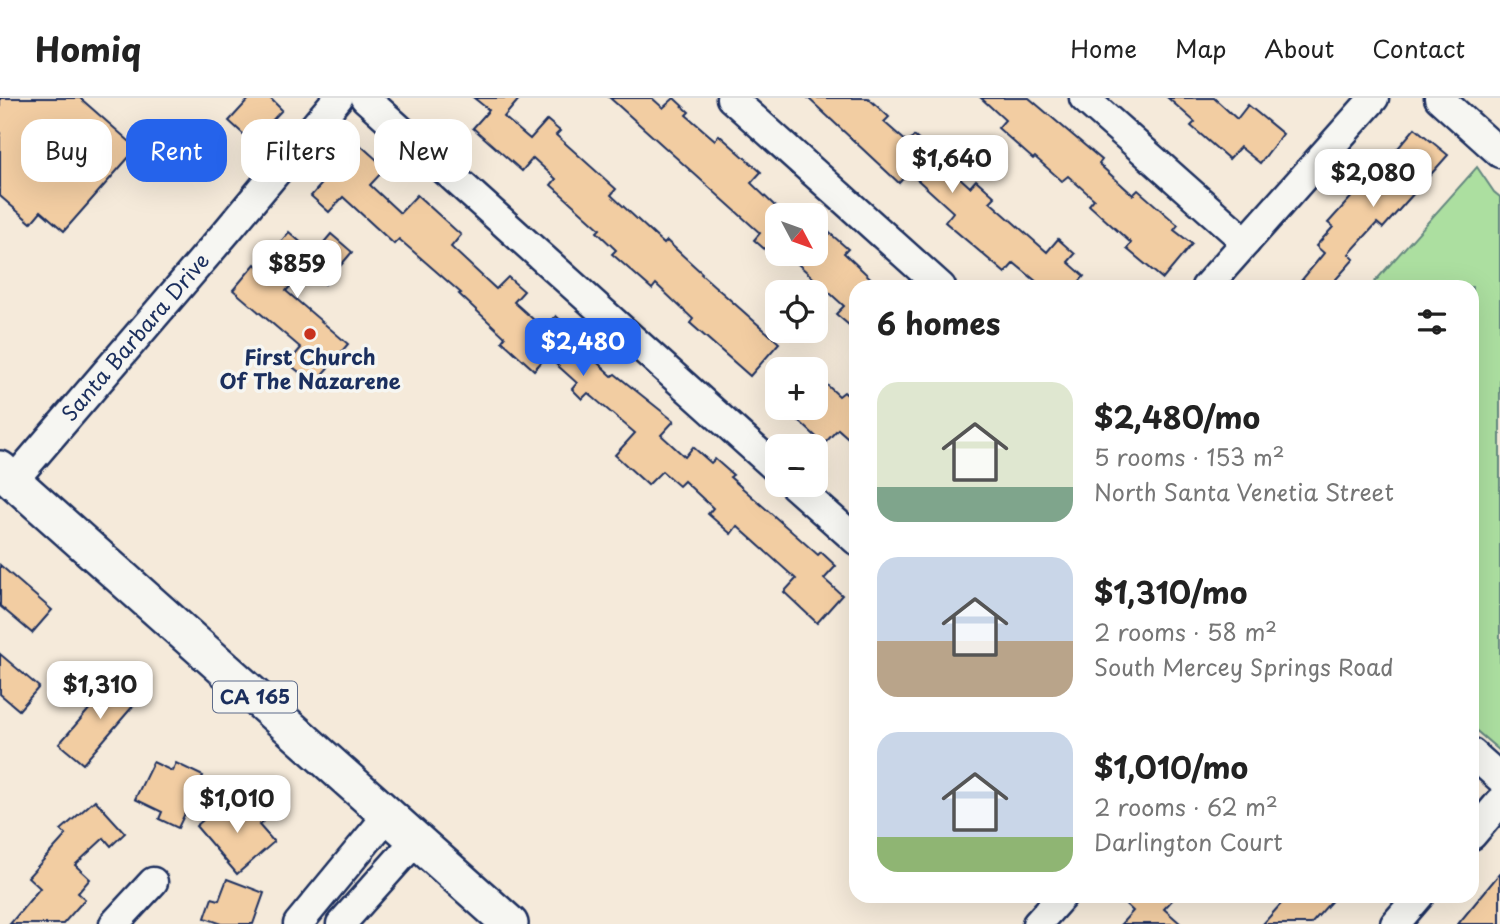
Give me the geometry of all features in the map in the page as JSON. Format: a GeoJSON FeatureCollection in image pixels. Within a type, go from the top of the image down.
{"type":"FeatureCollection","features":[{"type":"Feature","properties":{"kind":"main road","name":"CA 165"},"geometry":{"type":"LineString","coordinates":[[6,475],[510,924]]}},
{"type":"Feature","properties":{"kind":"street","name":"Santa Barbara Drive"},"geometry":{"type":"LineString","coordinates":[[6,475],[338,98]]}},
{"type":"Feature","properties":{"kind":"street"},"geometry":{"type":"LineString","coordinates":[[365,98],[765,458]]}},
{"type":"Feature","properties":{"kind":"street"},"geometry":{"type":"LineString","coordinates":[[731,98],[934,280]]}},
{"type":"Feature","properties":{"kind":"street"},"geometry":{"type":"LineString","coordinates":[[1084,98],[1246,242]]}},
{"type":"Feature","properties":{"kind":"street"},"geometry":{"type":"LineString","coordinates":[[1212,280],[1374,98]]}},
{"type":"Feature","properties":{"kind":"street"},"geometry":{"type":"LineString","coordinates":[[1439,98],[1500,153]]}},
{"type":"Feature","properties":{"kind":"street"},"geometry":{"type":"LineString","coordinates":[[808,497],[849,534]]}},
{"type":"Feature","properties":{"kind":"street"},"geometry":{"type":"LineString","coordinates":[[1479,759],[1500,778]]}},
{"type":"Feature","properties":{"kind":"street"},"geometry":{"type":"LineString","coordinates":[[1479,827],[1500,802]]}},
{"type":"Feature","properties":{"kind":"street"},"geometry":{"type":"LineString","coordinates":[[298,924],[388,815]]}},
{"type":"Feature","properties":{"kind":"street"},"geometry":{"type":"LineString","coordinates":[[341,924],[416,840]]}},
{"type":"Feature","properties":{"kind":"street"},"geometry":{"type":"LineString","coordinates":[[114,924],[153,882]]}},
{"type":"Feature","properties":{"kind":"street"},"geometry":{"type":"LineString","coordinates":[[1037,924],[1056,903]]}},
{"type":"Feature","properties":{"kind":"street"},"geometry":{"type":"LineString","coordinates":[[1395,924],[1413,903]]}},
{"type":"Feature","properties":{"kind":"green space"},"geometry":{"type":"Polygon","coordinates":[[[1477,167],[1500,197],[1500,751],[1479,733],[1479,280],[1376,280],[1477,167]]]}},
{"type":"Feature","properties":{"kind":"building"},"geometry":{"type":"Polygon","coordinates":[[[0,98],[80,98],[104,119],[21,119],[21,182],[107,182],[64,231],[41,211],[31,223],[0,196],[0,98]]]}},
{"type":"Feature","properties":{"kind":"building"},"geometry":{"type":"Polygon","coordinates":[[[250,98],[270,98],[282,110],[274,119],[241,119],[241,132],[229,121],[250,98]]]}},
{"type":"Feature","properties":{"kind":"building"},"geometry":{"type":"Polygon","coordinates":[[[474,98],[520,98],[504,117],[530,139],[547,120],[560,131],[556,135],[616,189],[611,195],[664,244],[667,241],[765,331],[765,343],[779,343],[750,376],[690,323],[693,319],[656,284],[652,289],[612,254],[616,250],[597,232],[600,229],[551,185],[556,179],[533,158],[522,171],[473,128],[489,110],[474,98]]]}},
{"type":"Feature","properties":{"kind":"building"},"geometry":{"type":"Polygon","coordinates":[[[610,98],[652,98],[663,108],[674,98],[689,112],[686,115],[715,140],[719,135],[761,172],[751,183],[772,203],[765,203],[765,250],[754,240],[760,233],[610,98]]]}},
{"type":"Feature","properties":{"kind":"building"},"geometry":{"type":"Polygon","coordinates":[[[808,98],[868,98],[889,117],[884,122],[908,143],[914,136],[970,187],[976,180],[995,197],[990,202],[1047,252],[1058,239],[1075,254],[1068,262],[1084,276],[1081,280],[1035,280],[1014,263],[1005,273],[945,222],[953,212],[909,172],[899,183],[808,98]]]}},
{"type":"Feature","properties":{"kind":"building"},"geometry":{"type":"Polygon","coordinates":[[[981,98],[1029,98],[1102,160],[1099,164],[1133,195],[1138,190],[1178,225],[1174,230],[1192,244],[1163,279],[1127,249],[1131,243],[1089,205],[1094,199],[1068,176],[1062,181],[998,128],[1005,120],[981,98]]]}},
{"type":"Feature","properties":{"kind":"building"},"geometry":{"type":"Polygon","coordinates":[[[1168,98],[1214,98],[1237,119],[1248,105],[1283,134],[1260,163],[1240,147],[1229,159],[1191,126],[1195,122],[1168,98]]]}},
{"type":"Feature","properties":{"kind":"building"},"geometry":{"type":"Polygon","coordinates":[[[112,126],[126,138],[126,161],[112,176],[112,126]]]}},
{"type":"Feature","properties":{"kind":"building"},"geometry":{"type":"Polygon","coordinates":[[[1415,128],[1448,155],[1383,228],[1377,223],[1349,254],[1354,259],[1335,280],[1302,280],[1324,253],[1316,246],[1333,227],[1328,223],[1364,183],[1374,193],[1403,162],[1393,154],[1415,128]]]}},
{"type":"Feature","properties":{"kind":"building"},"geometry":{"type":"Polygon","coordinates":[[[360,145],[374,157],[374,181],[370,185],[400,213],[417,195],[461,235],[451,247],[496,289],[508,277],[524,291],[514,302],[544,329],[556,316],[592,349],[588,354],[612,376],[615,374],[674,421],[661,435],[685,457],[693,447],[711,463],[715,459],[733,475],[730,477],[818,555],[821,552],[836,566],[824,579],[842,595],[817,623],[784,592],[796,579],[737,526],[731,534],[708,514],[713,508],[684,481],[679,486],[662,471],[648,485],[615,455],[635,433],[588,393],[582,399],[572,389],[577,383],[547,356],[534,370],[502,341],[505,337],[459,294],[461,293],[399,239],[394,244],[343,197],[329,212],[311,196],[323,182],[360,182],[360,145]]]}},
{"type":"Feature","properties":{"kind":"building","name":"First Church Of The Nazarene"},"geometry":{"type":"Polygon","coordinates":[[[289,232],[314,254],[331,234],[352,252],[325,284],[306,268],[286,291],[348,344],[314,384],[288,363],[301,348],[233,290],[255,264],[259,268],[289,232]]]}},
{"type":"Feature","properties":{"kind":"building"},"geometry":{"type":"Polygon","coordinates":[[[828,232],[848,249],[844,253],[873,280],[849,280],[849,325],[836,314],[844,306],[828,291],[828,280],[816,280],[800,266],[828,266],[828,232]]]}},
{"type":"Feature","properties":{"kind":"building"},"geometry":{"type":"Polygon","coordinates":[[[828,386],[839,396],[844,392],[849,397],[849,439],[838,429],[828,440],[828,434],[813,434],[798,420],[828,420],[828,386]]]}},
{"type":"Feature","properties":{"kind":"building"},"geometry":{"type":"Polygon","coordinates":[[[0,565],[52,610],[32,633],[0,606],[0,565]]]}},
{"type":"Feature","properties":{"kind":"building"},"geometry":{"type":"Polygon","coordinates":[[[0,654],[39,687],[19,710],[0,694],[0,654]]]}},
{"type":"Feature","properties":{"kind":"building"},"geometry":{"type":"Polygon","coordinates":[[[117,677],[140,698],[83,764],[59,744],[117,677]]]}},
{"type":"Feature","properties":{"kind":"building"},"geometry":{"type":"Polygon","coordinates":[[[153,762],[172,771],[176,763],[203,776],[178,828],[159,819],[162,812],[135,799],[153,762]]]}},
{"type":"Feature","properties":{"kind":"building"},"geometry":{"type":"Polygon","coordinates":[[[246,797],[266,819],[259,825],[274,842],[237,874],[196,826],[214,811],[221,819],[246,797]]]}},
{"type":"Feature","properties":{"kind":"building"},"geometry":{"type":"Polygon","coordinates":[[[95,800],[125,833],[111,846],[104,838],[75,865],[90,879],[78,893],[85,899],[63,924],[10,924],[40,888],[28,877],[66,835],[61,830],[95,800]]]}},
{"type":"Feature","properties":{"kind":"building"},"geometry":{"type":"Polygon","coordinates":[[[1500,873],[1500,924],[1458,924],[1475,903],[1479,903],[1482,895],[1500,873]]]}},
{"type":"Feature","properties":{"kind":"building"},"geometry":{"type":"Polygon","coordinates":[[[227,879],[264,893],[253,924],[222,924],[205,918],[212,898],[219,900],[227,879]]]}},
{"type":"Feature","properties":{"kind":"building"},"geometry":{"type":"Polygon","coordinates":[[[1124,903],[1170,903],[1164,909],[1181,924],[1121,924],[1133,911],[1124,903]]]}},
{"type":"Feature","properties":{"kind":"building"},"geometry":{"type":"Polygon","coordinates":[[[1282,903],[1330,903],[1311,924],[1263,924],[1282,903]]]}},
{"type":"Feature","properties":{"kind":"place","name":"First Church Of The Nazarene"},"geometry":{"type":"Point","coordinates":[310,334]}}]}
